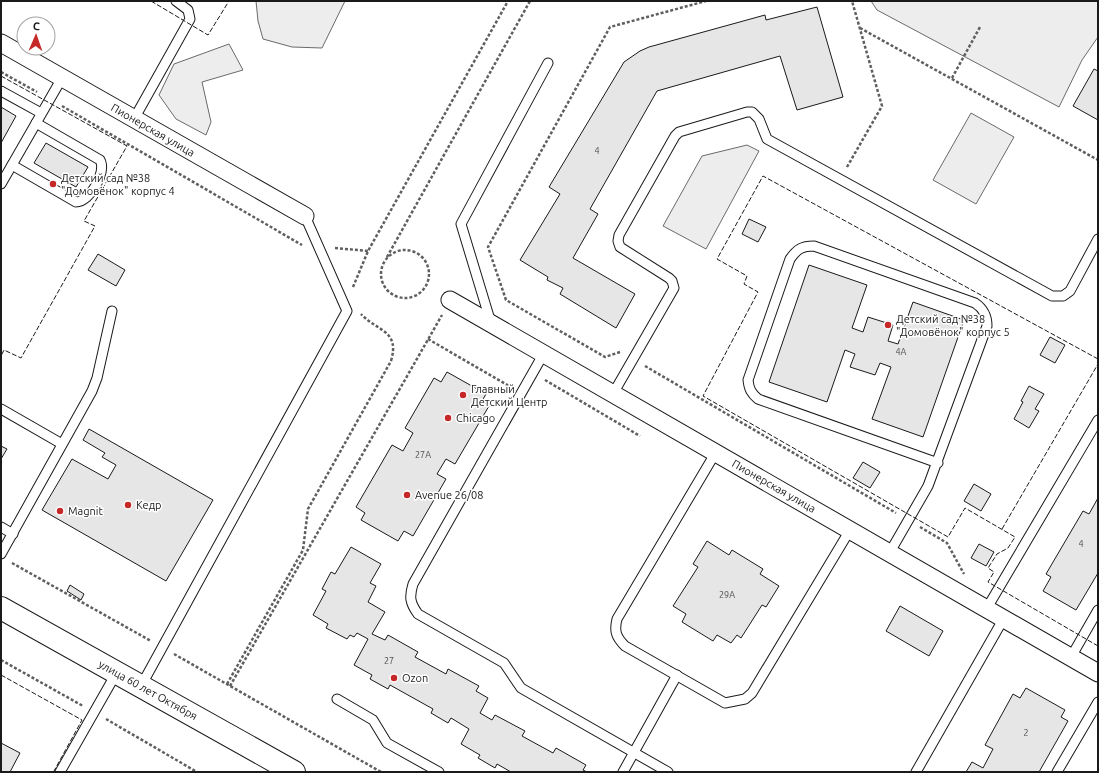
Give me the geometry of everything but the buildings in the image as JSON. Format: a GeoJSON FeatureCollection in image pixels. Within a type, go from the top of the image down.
{"type":"FeatureCollection","features":[{"type":"Feature","properties":{"kind":"main road","name":"улица 60 лет Октября"},"geometry":{"type":"LineString","coordinates":[[1,608],[294,772]]}},
{"type":"Feature","properties":{"kind":"street","name":"Пионерская улица"},"geometry":{"type":"LineString","coordinates":[[1,43],[305,216]]}},
{"type":"Feature","properties":{"kind":"street","name":"Пионерская улица"},"geometry":{"type":"LineString","coordinates":[[450,300],[614,392],[850,530],[1098,672]]}},
{"type":"Feature","properties":{"kind":"lane"},"geometry":{"type":"LineString","coordinates":[[134,118],[190,19],[188,10],[176,1]]}},
{"type":"Feature","properties":{"kind":"lane"},"geometry":{"type":"LineString","coordinates":[[491,323],[461,224],[548,63]]}},
{"type":"Feature","properties":{"kind":"lane"},"geometry":{"type":"LineString","coordinates":[[1,184],[62,78]]}},
{"type":"Feature","properties":{"kind":"lane"},"geometry":{"type":"LineString","coordinates":[[1,91],[41,113]]}},
{"type":"Feature","properties":{"kind":"lane"},"geometry":{"type":"LineString","coordinates":[[614,392],[674,288],[672,281],[669,278],[620,247],[618,241],[619,235],[674,136],[679,132],[747,112],[756,114],[767,139],[1052,296],[1063,296],[1070,291],[1098,239]]}},
{"type":"Feature","properties":{"kind":"lane"},"geometry":{"type":"LineString","coordinates":[[12,165],[76,202],[81,202],[88,196],[102,173],[103,169],[100,160],[36,123]]}},
{"type":"Feature","properties":{"kind":"lane"},"geometry":{"type":"LineString","coordinates":[[140,686],[347,311],[305,216]]}},
{"type":"Feature","properties":{"kind":"lane"},"geometry":{"type":"LineString","coordinates":[[890,552],[928,486],[938,463],[987,326],[987,318],[982,308],[975,303],[814,246],[803,246],[795,251],[790,259],[748,380],[749,388],[753,395],[758,399],[938,463]]}},
{"type":"Feature","properties":{"kind":"lane"},"geometry":{"type":"LineString","coordinates":[[1,554],[92,391],[97,378],[112,311]]}},
{"type":"Feature","properties":{"kind":"lane"},"geometry":{"type":"LineString","coordinates":[[544,353],[413,584],[410,595],[410,604],[418,614],[504,663],[521,688],[668,772]]}},
{"type":"Feature","properties":{"kind":"lane"},"geometry":{"type":"LineString","coordinates":[[1,409],[62,444]]}},
{"type":"Feature","properties":{"kind":"lane"},"geometry":{"type":"LineString","coordinates":[[987,608],[1098,420]]}},
{"type":"Feature","properties":{"kind":"lane"},"geometry":{"type":"LineString","coordinates":[[716,452],[617,619],[615,628],[617,638],[625,646],[725,703],[745,699],[752,693],[850,530]]}},
{"type":"Feature","properties":{"kind":"lane"},"geometry":{"type":"LineString","coordinates":[[1,527],[12,534]]}},
{"type":"Feature","properties":{"kind":"lane"},"geometry":{"type":"LineString","coordinates":[[1071,657],[1098,610]]}},
{"type":"Feature","properties":{"kind":"lane"},"geometry":{"type":"LineString","coordinates":[[916,772],[1004,618]]}},
{"type":"Feature","properties":{"kind":"lane"},"geometry":{"type":"LineString","coordinates":[[60,772],[96,713],[117,672]]}},
{"type":"Feature","properties":{"kind":"lane"},"geometry":{"type":"LineString","coordinates":[[623,772],[677,675]]}},
{"type":"Feature","properties":{"kind":"lane"},"geometry":{"type":"LineString","coordinates":[[337,699],[373,720],[387,743],[439,772]]}},
{"type":"Feature","properties":{"kind":"lane"},"geometry":{"type":"LineString","coordinates":[[1057,772],[1098,702]]}},
{"type":"Feature","properties":{"kind":"path"},"geometry":{"type":"LineString","coordinates":[[353,294],[353,287],[368,252],[508,1]]}},
{"type":"Feature","properties":{"kind":"path"},"geometry":{"type":"LineString","coordinates":[[387,257],[398,250],[411,250],[422,256],[429,267],[429,280],[422,291],[411,298],[398,298],[387,292],[380,281],[380,268],[530,1]]}},
{"type":"Feature","properties":{"kind":"path"},"geometry":{"type":"LineString","coordinates":[[706,1],[610,27],[488,247],[506,300],[605,357],[620,351],[947,543],[964,573],[997,592]]}},
{"type":"Feature","properties":{"kind":"path"},"geometry":{"type":"LineString","coordinates":[[841,163],[848,167],[882,106],[852,1]]}},
{"type":"Feature","properties":{"kind":"path"},"geometry":{"type":"LineString","coordinates":[[952,78],[980,26]]}},
{"type":"Feature","properties":{"kind":"path"},"geometry":{"type":"LineString","coordinates":[[860,28],[1098,160]]}},
{"type":"Feature","properties":{"kind":"path"},"geometry":{"type":"LineString","coordinates":[[1,72],[301,245],[368,252]]}},
{"type":"Feature","properties":{"kind":"path"},"geometry":{"type":"LineString","coordinates":[[228,685],[450,300]]}},
{"type":"Feature","properties":{"kind":"path"},"geometry":{"type":"LineString","coordinates":[[228,685],[303,550],[308,509],[390,361],[394,343],[390,336],[366,320],[357,310]]}},
{"type":"Feature","properties":{"kind":"path"},"geometry":{"type":"LineString","coordinates":[[428,339],[521,393]]}},
{"type":"Feature","properties":{"kind":"path"},"geometry":{"type":"LineString","coordinates":[[532,373],[640,436]]}},
{"type":"Feature","properties":{"kind":"path"},"geometry":{"type":"LineString","coordinates":[[8,561],[381,772]]}},
{"type":"Feature","properties":{"kind":"shaded area"},"geometry":{"type":"Polygon","coordinates":[[[256,1],[345,1],[322,48],[292,47],[263,39],[258,21],[256,1]]]}},
{"type":"Feature","properties":{"kind":"shaded area"},"geometry":{"type":"Polygon","coordinates":[[[871,1],[1098,1],[1098,37],[1082,60],[1059,107],[877,10],[871,1]]]}},
{"type":"Feature","properties":{"kind":"shaded area"},"geometry":{"type":"Polygon","coordinates":[[[229,44],[243,70],[202,82],[211,122],[206,135],[176,119],[159,95],[174,64],[229,44]]]}},
{"type":"Feature","properties":{"kind":"shaded area"},"geometry":{"type":"Polygon","coordinates":[[[971,113],[1014,137],[976,204],[933,180],[971,113]]]}},
{"type":"Feature","properties":{"kind":"shaded area"},"geometry":{"type":"Polygon","coordinates":[[[747,145],[759,151],[706,249],[663,226],[702,156],[747,145]]]}},
{"type":"Feature","properties":{"kind":"fence"},"geometry":{"type":"LineString","coordinates":[[151,1],[208,35],[229,1]]}},
{"type":"Feature","properties":{"kind":"fence"},"geometry":{"type":"LineString","coordinates":[[1,76],[127,146],[84,221],[95,226],[21,358],[4,350],[1,356]]}},
{"type":"Feature","properties":{"kind":"fence"},"geometry":{"type":"LineString","coordinates":[[1098,359],[763,176],[717,259],[747,276],[744,284],[758,292],[703,396],[948,537],[965,508],[1015,537],[1008,548],[997,554],[988,568],[994,572],[988,582],[1098,646]]}},
{"type":"Feature","properties":{"kind":"fence"},"geometry":{"type":"LineString","coordinates":[[1002,529],[1098,364]]}},
{"type":"Feature","properties":{"kind":"fence"},"geometry":{"type":"LineString","coordinates":[[1,675],[82,720],[54,771],[56,772]]}},
{"type":"Feature","properties":{"kind":"place","name":"Детский сад №38 \"Домовёнок\" корпус 4"},"geometry":{"type":"Point","coordinates":[53,184]}},
{"type":"Feature","properties":{"kind":"place","name":"Детский сад №38 \"Домовёнок\" корпус 5"},"geometry":{"type":"Point","coordinates":[888,325]}},
{"type":"Feature","properties":{"kind":"place","name":"Главный Детский Центр"},"geometry":{"type":"Point","coordinates":[463,395]}},
{"type":"Feature","properties":{"kind":"place","name":"Chicago"},"geometry":{"type":"Point","coordinates":[448,418]}},
{"type":"Feature","properties":{"kind":"place","name":"Avenue 26/08"},"geometry":{"type":"Point","coordinates":[407,495]}},
{"type":"Feature","properties":{"kind":"place","name":"Кедр"},"geometry":{"type":"Point","coordinates":[128,505]}},
{"type":"Feature","properties":{"kind":"place","name":"Magnit"},"geometry":{"type":"Point","coordinates":[60,511]}},
{"type":"Feature","properties":{"kind":"place","name":"Ozon"},"geometry":{"type":"Point","coordinates":[394,678]}}]}
